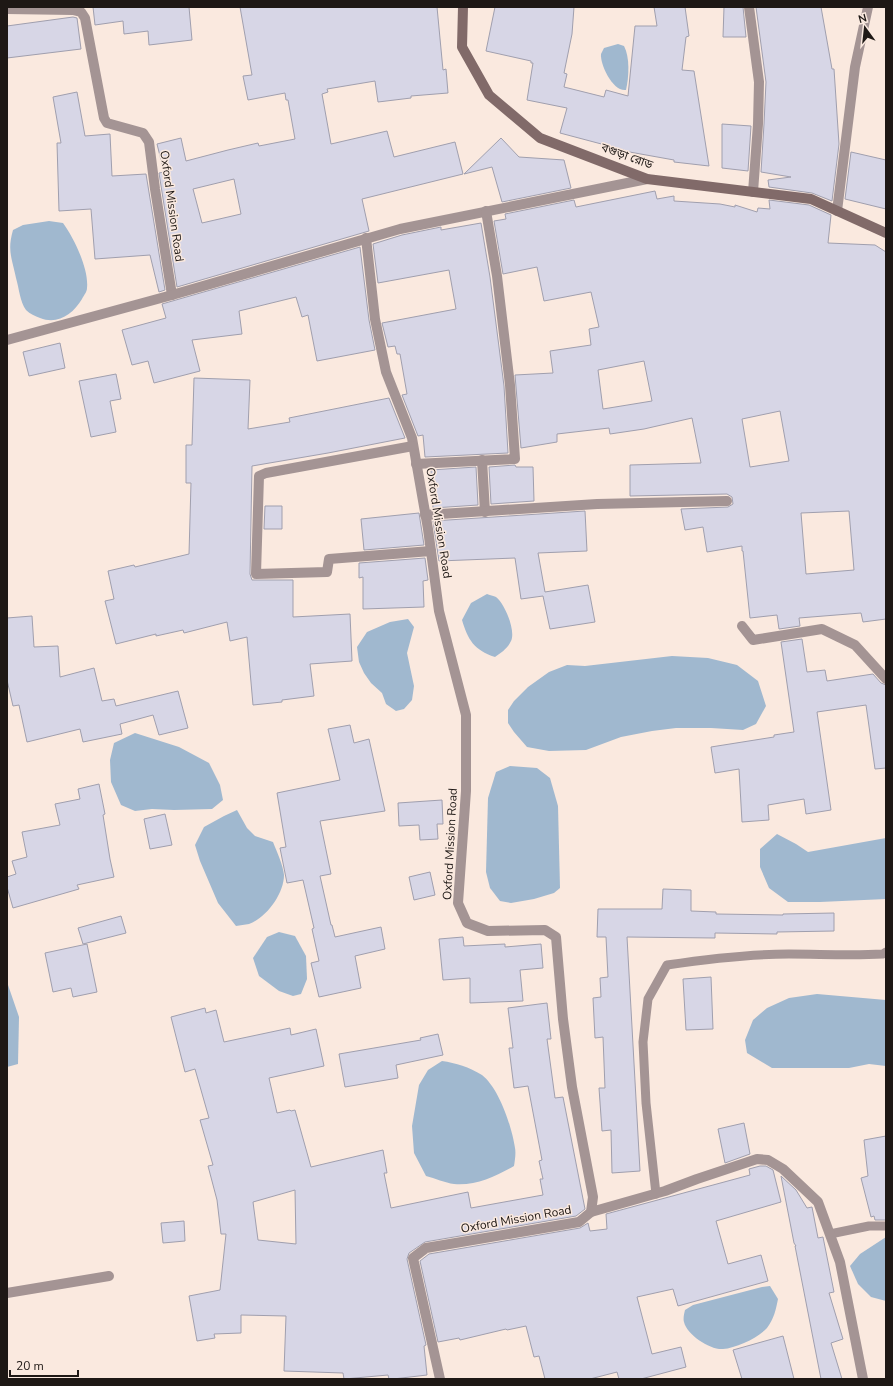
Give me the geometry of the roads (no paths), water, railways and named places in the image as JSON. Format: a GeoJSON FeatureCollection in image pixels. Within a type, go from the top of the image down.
{"type":"FeatureCollection","features":[{"type":"Feature","properties":{"kind":"main road","name":"বগুড়া রোড"},"geometry":{"type":"LineString","coordinates":[[463,7],[462,47],[489,95],[540,138],[647,179],[810,199],[886,233]]}},
{"type":"Feature","properties":{"kind":"street"},"geometry":{"type":"LineString","coordinates":[[749,7],[759,82],[758,124],[753,192]]}},
{"type":"Feature","properties":{"kind":"street"},"geometry":{"type":"LineString","coordinates":[[837,211],[855,67],[868,7]]}},
{"type":"Feature","properties":{"kind":"street","name":"Oxford Mission Road"},"geometry":{"type":"LineString","coordinates":[[7,8],[73,10],[81,12],[85,18],[104,118],[107,123],[143,133],[150,142],[155,189],[172,295]]}},
{"type":"Feature","properties":{"kind":"street"},"geometry":{"type":"LineString","coordinates":[[7,340],[172,295],[400,229],[647,179]]}},
{"type":"Feature","properties":{"kind":"street"},"geometry":{"type":"LineString","coordinates":[[416,464],[515,459],[510,385],[498,284],[486,211]]}},
{"type":"Feature","properties":{"kind":"street","name":"Oxford Mission Road"},"geometry":{"type":"LineString","coordinates":[[366,238],[375,319],[386,372],[412,438],[431,551],[439,611],[466,715],[466,791],[458,903],[467,923],[488,931],[545,930],[556,937],[563,1019],[572,1087],[593,1197],[591,1212],[579,1222],[426,1248],[413,1258],[440,1379]]}},
{"type":"Feature","properties":{"kind":"street"},"geometry":{"type":"LineString","coordinates":[[413,446],[266,473],[258,476],[256,574],[327,572],[329,559],[431,551]]}},
{"type":"Feature","properties":{"kind":"street"},"geometry":{"type":"LineString","coordinates":[[482,460],[485,512]]}},
{"type":"Feature","properties":{"kind":"street"},"geometry":{"type":"LineString","coordinates":[[425,515],[597,504],[727,501]]}},
{"type":"Feature","properties":{"kind":"street"},"geometry":{"type":"LineString","coordinates":[[742,626],[753,640],[822,629],[855,645],[886,678]]}},
{"type":"Feature","properties":{"kind":"street"},"geometry":{"type":"LineString","coordinates":[[591,1212],[656,1194],[757,1159],[768,1160],[783,1170],[818,1202],[840,1262],[863,1379]]}},
{"type":"Feature","properties":{"kind":"street"},"geometry":{"type":"LineString","coordinates":[[7,1293],[109,1276]]}},
{"type":"Feature","properties":{"kind":"lane"},"geometry":{"type":"LineString","coordinates":[[656,1194],[646,1102],[643,1042],[648,998],[667,965],[707,959],[750,956],[788,954],[856,956],[883,954],[886,952]]}},
{"type":"Feature","properties":{"kind":"lane"},"geometry":{"type":"LineString","coordinates":[[830,1234],[869,1226],[886,1226]]}},
{"type":"Feature","properties":{"kind":"water"},"geometry":{"type":"Polygon","coordinates":[[[618,44],[624,46],[628,61],[628,79],[626,90],[616,87],[608,77],[601,59],[601,54],[604,48],[618,44]]]}},
{"type":"Feature","properties":{"kind":"water"},"geometry":{"type":"Polygon","coordinates":[[[49,221],[63,223],[67,229],[80,254],[87,280],[86,292],[74,309],[64,317],[53,320],[47,320],[34,316],[24,307],[10,249],[13,230],[23,225],[49,221]]]}},
{"type":"Feature","properties":{"kind":"water"},"geometry":{"type":"Polygon","coordinates":[[[487,594],[496,597],[503,605],[509,618],[512,631],[510,644],[495,657],[482,651],[473,643],[462,620],[471,603],[487,594]]]}},
{"type":"Feature","properties":{"kind":"water"},"geometry":{"type":"Polygon","coordinates":[[[408,619],[414,627],[407,653],[414,686],[412,700],[404,709],[396,711],[386,704],[382,693],[371,683],[364,673],[359,662],[357,647],[367,632],[390,622],[408,619]]]}},
{"type":"Feature","properties":{"kind":"water"},"geometry":{"type":"Polygon","coordinates":[[[672,656],[708,658],[737,665],[758,681],[766,706],[756,724],[743,730],[676,728],[652,731],[621,737],[586,750],[549,751],[527,747],[508,723],[508,710],[514,701],[528,687],[549,672],[567,665],[585,666],[672,656]]]}},
{"type":"Feature","properties":{"kind":"water"},"geometry":{"type":"Polygon","coordinates":[[[135,733],[179,747],[209,763],[220,785],[223,800],[212,809],[152,809],[135,811],[121,805],[111,782],[110,760],[114,743],[135,733]]]}},
{"type":"Feature","properties":{"kind":"water"},"geometry":{"type":"Polygon","coordinates":[[[510,766],[537,768],[550,778],[558,806],[560,888],[554,893],[534,899],[511,903],[500,901],[490,888],[486,872],[488,798],[496,772],[510,766]]]}},
{"type":"Feature","properties":{"kind":"water"},"geometry":{"type":"Polygon","coordinates":[[[237,810],[247,828],[255,836],[273,842],[284,875],[281,890],[268,911],[249,924],[236,926],[218,903],[200,861],[195,845],[204,827],[237,810]]]}},
{"type":"Feature","properties":{"kind":"water"},"geometry":{"type":"Polygon","coordinates":[[[777,834],[808,852],[886,838],[886,899],[788,902],[769,888],[760,867],[760,849],[777,834]]]}},
{"type":"Feature","properties":{"kind":"water"},"geometry":{"type":"Polygon","coordinates":[[[279,932],[295,936],[306,956],[307,979],[301,994],[293,996],[279,991],[259,976],[253,958],[267,937],[279,932]]]}},
{"type":"Feature","properties":{"kind":"water"},"geometry":{"type":"Polygon","coordinates":[[[7,982],[19,1017],[18,1064],[7,1067],[7,982]]]}},
{"type":"Feature","properties":{"kind":"water"},"geometry":{"type":"Polygon","coordinates":[[[817,994],[886,1000],[886,1066],[869,1064],[849,1068],[772,1068],[747,1053],[745,1040],[753,1020],[767,1008],[789,998],[817,994]]]}},
{"type":"Feature","properties":{"kind":"water"},"geometry":{"type":"Polygon","coordinates":[[[442,1061],[462,1066],[477,1072],[488,1081],[494,1089],[504,1108],[511,1130],[515,1150],[514,1166],[493,1177],[478,1182],[462,1184],[454,1184],[426,1176],[414,1153],[412,1126],[419,1085],[428,1070],[442,1061]]]}},
{"type":"Feature","properties":{"kind":"water"},"geometry":{"type":"Polygon","coordinates":[[[886,1237],[886,1301],[871,1297],[858,1284],[850,1266],[860,1254],[886,1237]]]}},
{"type":"Feature","properties":{"kind":"water"},"geometry":{"type":"Polygon","coordinates":[[[770,1286],[778,1299],[773,1318],[763,1332],[746,1342],[734,1347],[718,1349],[694,1337],[686,1327],[684,1322],[685,1310],[693,1305],[770,1286]]]}}]}
